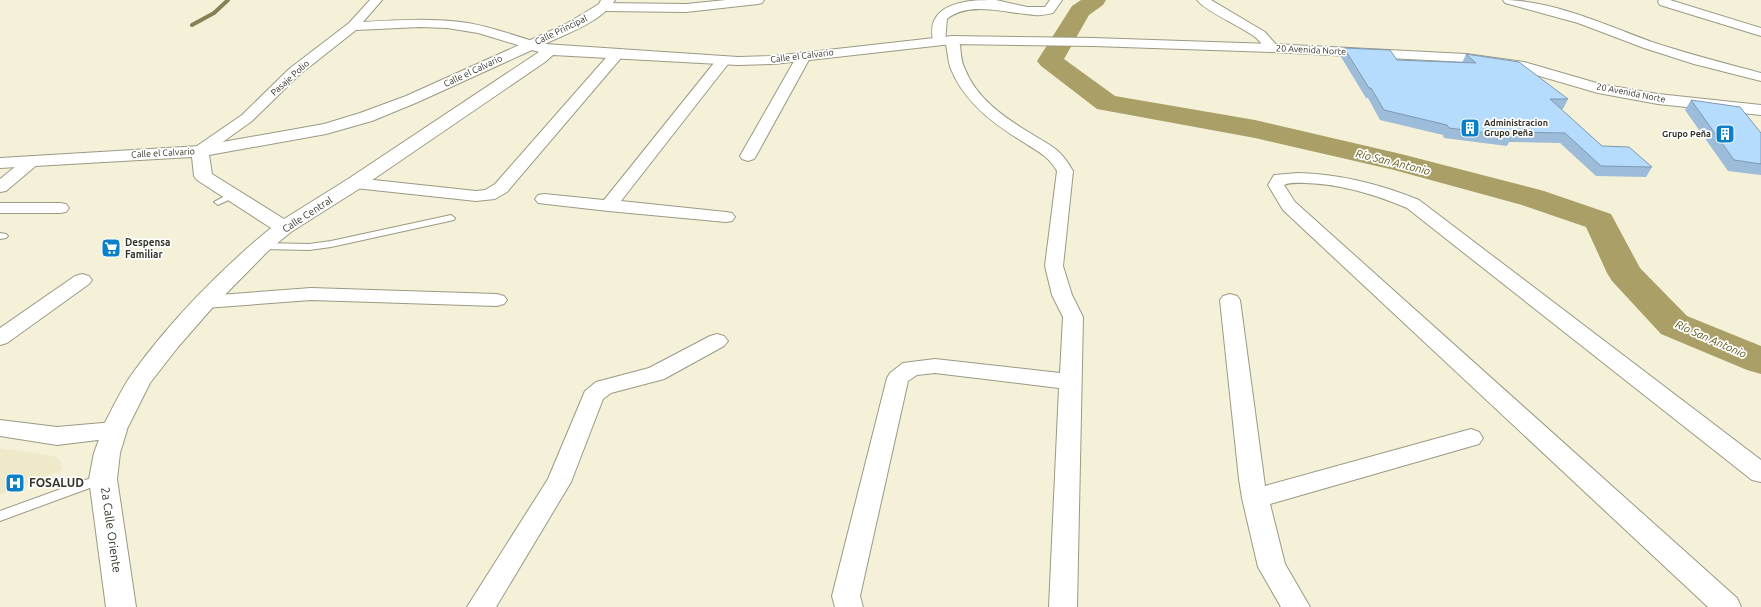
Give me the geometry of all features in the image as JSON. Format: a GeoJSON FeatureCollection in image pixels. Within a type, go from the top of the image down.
{"type":"FeatureCollection","features":[{"type":"Feature","properties":{"kind":"street","name":"Pasaje Polio"},"geometry":{"type":"LineString","coordinates":[[200,151],[247,118],[294,72],[353,26],[376,0]]}},
{"type":"Feature","properties":{"kind":"street"},"geometry":{"type":"LineString","coordinates":[[606,3],[686,8],[758,0]]}},
{"type":"Feature","properties":{"kind":"street"},"geometry":{"type":"LineString","coordinates":[[1056,0],[1049,10],[1039,12],[1028,12],[990,3],[976,4],[954,9],[944,14],[940,20],[958,72],[982,105],[1019,133],[1051,150],[1060,161],[1065,171],[1054,266],[1062,296],[1073,317],[1063,607]]}},
{"type":"Feature","properties":{"kind":"street"},"geometry":{"type":"LineString","coordinates":[[1203,0],[1260,35],[1272,48]]}},
{"type":"Feature","properties":{"kind":"street"},"geometry":{"type":"LineString","coordinates":[[1509,0],[1531,2],[1684,57],[1761,77]]}},
{"type":"Feature","properties":{"kind":"street"},"geometry":{"type":"LineString","coordinates":[[1664,2],[1761,32]]}},
{"type":"Feature","properties":{"kind":"street","name":"Calle Principal"},"geometry":{"type":"LineString","coordinates":[[531,45],[571,27],[606,3]]}},
{"type":"Feature","properties":{"kind":"street"},"geometry":{"type":"LineString","coordinates":[[353,26],[438,24],[459,26],[485,31],[531,45]]}},
{"type":"Feature","properties":{"kind":"street","name":"20 Avenida Norte"},"geometry":{"type":"LineString","coordinates":[[948,42],[1094,42],[1272,48],[1466,58],[1524,67],[1598,88],[1658,99],[1761,110]]}},
{"type":"Feature","properties":{"kind":"street","name":"Calle el Calvario"},"geometry":{"type":"LineString","coordinates":[[0,163],[200,151],[326,129],[366,117],[439,87],[531,45],[549,50],[722,61],[756,61],[948,42]]}},
{"type":"Feature","properties":{"kind":"street","name":"Calle Central"},"geometry":{"type":"LineString","coordinates":[[114,430],[140,380],[205,302],[262,246],[284,228],[355,183],[540,59],[549,50]]}},
{"type":"Feature","properties":{"kind":"street"},"geometry":{"type":"LineString","coordinates":[[355,183],[476,196],[489,195],[501,188],[616,54]]}},
{"type":"Feature","properties":{"kind":"street"},"geometry":{"type":"LineString","coordinates":[[748,156],[804,56]]}},
{"type":"Feature","properties":{"kind":"street"},"geometry":{"type":"LineString","coordinates":[[608,206],[722,61]]}},
{"type":"Feature","properties":{"kind":"street"},"geometry":{"type":"LineString","coordinates":[[200,151],[203,176],[226,198],[284,228]]}},
{"type":"Feature","properties":{"kind":"street"},"geometry":{"type":"LineString","coordinates":[[0,187],[32,161]]}},
{"type":"Feature","properties":{"kind":"street"},"geometry":{"type":"LineString","coordinates":[[1727,607],[1289,206],[1276,185],[1280,179],[1298,177],[1357,184],[1386,192],[1413,204],[1761,473]]}},
{"type":"Feature","properties":{"kind":"street"},"geometry":{"type":"LineString","coordinates":[[544,199],[726,217]]}},
{"type":"Feature","properties":{"kind":"street"},"geometry":{"type":"LineString","coordinates":[[0,208],[60,208]]}},
{"type":"Feature","properties":{"kind":"street"},"geometry":{"type":"LineString","coordinates":[[0,338],[82,280]]}},
{"type":"Feature","properties":{"kind":"street"},"geometry":{"type":"LineString","coordinates":[[205,302],[310,294],[497,300]]}},
{"type":"Feature","properties":{"kind":"street"},"geometry":{"type":"LineString","coordinates":[[1230,300],[1251,479],[1255,498],[1272,568],[1296,607]]}},
{"type":"Feature","properties":{"kind":"street"},"geometry":{"type":"LineString","coordinates":[[481,607],[559,482],[593,396],[604,387],[656,374],[717,341]]}},
{"type":"Feature","properties":{"kind":"street"},"geometry":{"type":"LineString","coordinates":[[849,607],[846,596],[898,378],[911,368],[936,366],[1071,382]]}},
{"type":"Feature","properties":{"kind":"street"},"geometry":{"type":"LineString","coordinates":[[0,428],[57,436],[114,430]]}},
{"type":"Feature","properties":{"kind":"street","name":"2a Calle Oriente"},"geometry":{"type":"LineString","coordinates":[[114,430],[107,453],[103,479],[121,607]]}},
{"type":"Feature","properties":{"kind":"street"},"geometry":{"type":"LineString","coordinates":[[1255,498],[1471,438]]}},
{"type":"Feature","properties":{"kind":"lane"},"geometry":{"type":"LineString","coordinates":[[262,246],[309,247],[332,244],[451,218]]}},
{"type":"Feature","properties":{"kind":"lane"},"geometry":{"type":"LineString","coordinates":[[0,516],[103,479]]}},
{"type":"Feature","properties":{"kind":"shaded area","name":"FOSALUD"},"geometry":{"type":"Polygon","coordinates":[[[0,448],[54,456],[60,460],[62,470],[0,495],[0,448]]]}},
{"type":"Feature","properties":{"kind":"building"},"geometry":{"type":"Polygon","coordinates":[[[1344,48],[1390,50],[1397,60],[1476,63],[1466,54],[1519,62],[1568,99],[1550,99],[1602,146],[1629,147],[1652,167],[1601,166],[1565,133],[1510,132],[1512,136],[1449,128],[1447,125],[1384,110],[1344,48]]]}},
{"type":"Feature","properties":{"kind":"building"},"geometry":{"type":"Polygon","coordinates":[[[1691,100],[1740,107],[1761,133],[1761,164],[1734,160],[1691,100]]]}},
{"type":"Feature","properties":{"kind":"waterway"},"geometry":{"type":"LineString","coordinates":[[192,25],[214,13],[228,0]]}},
{"type":"Feature","properties":{"kind":"waterway","name":"Río San Antonio"},"geometry":{"type":"LineString","coordinates":[[1095,0],[1080,11],[1050,61],[1107,103],[1255,129],[1401,163],[1533,198],[1599,221],[1625,273],[1674,325],[1761,361]]}},
{"type":"Feature","properties":{"kind":"place","name":"Administracion Grupo Peña"},"geometry":{"type":"Point","coordinates":[1470,128]}},
{"type":"Feature","properties":{"kind":"place","name":"Grupo Peña"},"geometry":{"type":"Point","coordinates":[1725,134]}},
{"type":"Feature","properties":{"kind":"place","name":"Despensa Familiar"},"geometry":{"type":"Point","coordinates":[111,248]}},
{"type":"Feature","properties":{"kind":"place","name":"FOSALUD"},"geometry":{"type":"Point","coordinates":[15,483]}}]}
